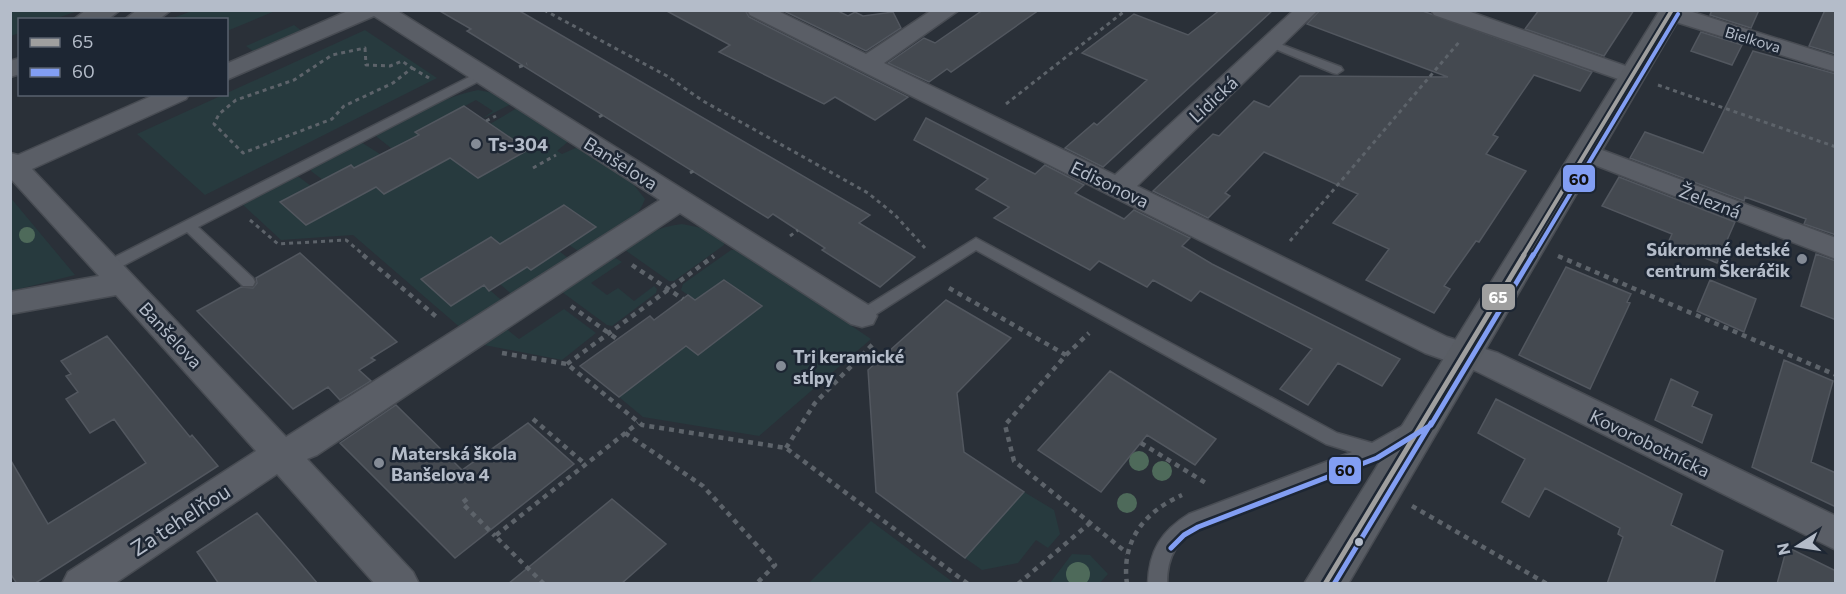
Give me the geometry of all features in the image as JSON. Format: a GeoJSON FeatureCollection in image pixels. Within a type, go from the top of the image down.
{"type":"FeatureCollection","features":[{"type":"Feature","properties":{"kind":"street"},"geometry":{"type":"LineString","coordinates":[[90,18],[108,10]]}},
{"type":"Feature","properties":{"kind":"street"},"geometry":{"type":"LineString","coordinates":[[141,18],[159,10]]}},
{"type":"Feature","properties":{"kind":"street"},"geometry":{"type":"LineString","coordinates":[[228,72],[370,10]]}},
{"type":"Feature","properties":{"kind":"street","name":"Banšelova"},"geometry":{"type":"LineString","coordinates":[[380,10],[862,316]]}},
{"type":"Feature","properties":{"kind":"street","name":"Edisonova"},"geometry":{"type":"LineString","coordinates":[[758,10],[1436,345],[1463,355]]}},
{"type":"Feature","properties":{"kind":"street"},"geometry":{"type":"LineString","coordinates":[[867,64],[948,10]]}},
{"type":"Feature","properties":{"kind":"street","name":"Lidická"},"geometry":{"type":"LineString","coordinates":[[1118,188],[1307,10]]}},
{"type":"Feature","properties":{"kind":"street"},"geometry":{"type":"LineString","coordinates":[[1442,10],[1632,76]]}},
{"type":"Feature","properties":{"kind":"street"},"geometry":{"type":"LineString","coordinates":[[1325,584],[1672,12]]}},
{"type":"Feature","properties":{"kind":"street","name":"Bielkova"},"geometry":{"type":"LineString","coordinates":[[1672,12],[1836,64]]}},
{"type":"Feature","properties":{"kind":"street","name":"Banšelova"},"geometry":{"type":"LineString","coordinates":[[172,96],[13,164],[400,584]]}},
{"type":"Feature","properties":{"kind":"street","name":"Železná"},"geometry":{"type":"LineString","coordinates":[[1586,152],[1836,249]]}},
{"type":"Feature","properties":{"kind":"street","name":"Za tehelňou"},"geometry":{"type":"LineString","coordinates":[[81,584],[280,454],[305,445],[680,200]]}},
{"type":"Feature","properties":{"kind":"street"},"geometry":{"type":"LineString","coordinates":[[10,303],[115,275]]}},
{"type":"Feature","properties":{"kind":"street","name":"Kovorobotnícka"},"geometry":{"type":"LineString","coordinates":[[1463,355],[1487,362],[1836,534]]}},
{"type":"Feature","properties":{"kind":"lane"},"geometry":{"type":"LineString","coordinates":[[1272,44],[1337,70]]}},
{"type":"Feature","properties":{"kind":"lane"},"geometry":{"type":"LineString","coordinates":[[115,275],[188,225],[481,75]]}},
{"type":"Feature","properties":{"kind":"lane"},"geometry":{"type":"LineString","coordinates":[[188,225],[248,282]]}},
{"type":"Feature","properties":{"kind":"lane"},"geometry":{"type":"LineString","coordinates":[[862,316],[976,243],[1332,439],[1374,451]]}},
{"type":"Feature","properties":{"kind":"lane"},"geometry":{"type":"LineString","coordinates":[[1157,584],[1157,563],[1166,543],[1179,529],[1195,520],[1374,451],[1425,420]]}},
{"type":"Feature","properties":{"kind":"path"},"geometry":{"type":"LineString","coordinates":[[544,10],[667,76],[703,101],[868,193],[895,215],[919,240],[938,267]]}},
{"type":"Feature","properties":{"kind":"path"},"geometry":{"type":"LineString","coordinates":[[983,121],[1126,10]]}},
{"type":"Feature","properties":{"kind":"path"},"geometry":{"type":"LineString","coordinates":[[1271,264],[1476,22]]}},
{"type":"Feature","properties":{"kind":"path"},"geometry":{"type":"LineString","coordinates":[[365,48],[366,65],[390,66],[402,61],[412,68],[393,83],[344,106],[332,119],[243,153],[214,124],[218,112],[245,94],[286,84],[307,74],[330,55],[365,48]]}},
{"type":"Feature","properties":{"kind":"path"},"geometry":{"type":"LineString","coordinates":[[1632,76],[1836,147]]}},
{"type":"Feature","properties":{"kind":"path"},"geometry":{"type":"LineString","coordinates":[[231,203],[278,244],[346,240],[461,343],[567,364],[642,425],[786,448],[968,584]]}},
{"type":"Feature","properties":{"kind":"path"},"geometry":{"type":"LineString","coordinates":[[567,364],[739,238]]}},
{"type":"Feature","properties":{"kind":"path"},"geometry":{"type":"LineString","coordinates":[[1530,244],[1836,375]]}},
{"type":"Feature","properties":{"kind":"path"},"geometry":{"type":"LineString","coordinates":[[606,248],[683,299]]}},
{"type":"Feature","properties":{"kind":"path"},"geometry":{"type":"LineString","coordinates":[[943,284],[1066,355]]}},
{"type":"Feature","properties":{"kind":"path"},"geometry":{"type":"LineString","coordinates":[[546,287],[617,339]]}},
{"type":"Feature","properties":{"kind":"path"},"geometry":{"type":"LineString","coordinates":[[1107,315],[1066,355],[1005,425],[1014,461],[1128,553]]}},
{"type":"Feature","properties":{"kind":"path"},"geometry":{"type":"LineString","coordinates":[[786,448],[815,403],[888,330],[862,316]]}},
{"type":"Feature","properties":{"kind":"path"},"geometry":{"type":"LineString","coordinates":[[533,419],[585,464]]}},
{"type":"Feature","properties":{"kind":"path"},"geometry":{"type":"LineString","coordinates":[[495,536],[638,423]]}},
{"type":"Feature","properties":{"kind":"path"},"geometry":{"type":"LineString","coordinates":[[625,433],[703,486],[775,565],[756,584]]}},
{"type":"Feature","properties":{"kind":"path"},"geometry":{"type":"LineString","coordinates":[[1141,443],[1209,484]]}},
{"type":"Feature","properties":{"kind":"path"},"geometry":{"type":"LineString","coordinates":[[1382,490],[1547,584]]}},
{"type":"Feature","properties":{"kind":"path"},"geometry":{"type":"LineString","coordinates":[[467,499],[462,503],[544,584]]}},
{"type":"Feature","properties":{"kind":"path"},"geometry":{"type":"LineString","coordinates":[[1018,584],[1090,523]]}},
{"type":"Feature","properties":{"kind":"green space"},"geometry":{"type":"Polygon","coordinates":[[[11,10],[78,10],[57,18],[18,18],[18,33],[11,36],[11,10]]]}},
{"type":"Feature","properties":{"kind":"green space"},"geometry":{"type":"Polygon","coordinates":[[[192,10],[275,11],[228,31],[228,18],[173,18],[192,10]]]}},
{"type":"Feature","properties":{"kind":"green space"},"geometry":{"type":"Polygon","coordinates":[[[294,25],[303,32],[257,54],[246,46],[294,25]]]}},
{"type":"Feature","properties":{"kind":"green space"},"geometry":{"type":"Polygon","coordinates":[[[365,30],[437,78],[205,195],[137,134],[220,96],[228,96],[228,92],[365,30]]]}},
{"type":"Feature","properties":{"kind":"green space"},"geometry":{"type":"Polygon","coordinates":[[[478,90],[494,93],[511,104],[482,119],[493,111],[476,100],[416,132],[424,139],[396,152],[376,135],[439,103],[478,90]]]}},
{"type":"Feature","properties":{"kind":"green space"},"geometry":{"type":"Polygon","coordinates":[[[517,108],[522,108],[570,140],[557,151],[562,154],[580,146],[630,180],[645,199],[627,225],[611,238],[583,254],[569,245],[596,227],[501,244],[491,237],[421,279],[451,306],[484,285],[507,305],[463,330],[353,235],[281,240],[242,204],[294,177],[299,177],[311,186],[281,203],[306,225],[376,187],[450,157],[527,150],[490,124],[517,108]]]}},
{"type":"Feature","properties":{"kind":"green space"},"geometry":{"type":"Polygon","coordinates":[[[361,142],[386,158],[359,172],[351,165],[323,180],[311,171],[312,167],[361,142]]]}},
{"type":"Feature","properties":{"kind":"green space"},"geometry":{"type":"Polygon","coordinates":[[[10,197],[75,275],[11,291],[10,197]]]}},
{"type":"Feature","properties":{"kind":"green space"},"geometry":{"type":"Polygon","coordinates":[[[682,224],[702,228],[724,241],[724,245],[674,281],[669,281],[625,250],[625,247],[652,232],[682,224]]]}},
{"type":"Feature","properties":{"kind":"green space"},"geometry":{"type":"Polygon","coordinates":[[[731,250],[739,250],[871,339],[759,436],[643,417],[619,397],[656,365],[659,367],[686,346],[698,355],[761,307],[725,280],[695,300],[681,290],[683,284],[731,250]]]}},
{"type":"Feature","properties":{"kind":"green space"},"geometry":{"type":"Polygon","coordinates":[[[559,251],[572,261],[516,298],[494,279],[559,251]]]}},
{"type":"Feature","properties":{"kind":"green space"},"geometry":{"type":"Polygon","coordinates":[[[609,257],[622,262],[591,283],[607,295],[618,288],[634,301],[654,286],[657,289],[656,293],[612,326],[607,325],[562,292],[562,289],[609,257]]]}},
{"type":"Feature","properties":{"kind":"green space"},"geometry":{"type":"Polygon","coordinates":[[[564,309],[596,333],[562,360],[484,345],[483,341],[504,327],[519,339],[564,309]]]}},
{"type":"Feature","properties":{"kind":"green space"},"geometry":{"type":"Polygon","coordinates":[[[1024,492],[1054,510],[1060,534],[1048,548],[1036,540],[1018,563],[982,570],[965,558],[1024,492]]]}},
{"type":"Feature","properties":{"kind":"green space"},"geometry":{"type":"Polygon","coordinates":[[[871,521],[954,583],[809,583],[871,521]]]}},
{"type":"Feature","properties":{"kind":"green space"},"geometry":{"type":"Polygon","coordinates":[[[1072,554],[1090,555],[1108,574],[1100,583],[1050,583],[1072,554]]]}},
{"type":"Feature","properties":{"kind":"building"},"geometry":{"type":"Polygon","coordinates":[[[438,10],[518,10],[870,215],[859,223],[915,257],[880,287],[822,250],[825,248],[773,214],[768,218],[467,31],[471,29],[438,10]]]}},
{"type":"Feature","properties":{"kind":"building"},"geometry":{"type":"Polygon","coordinates":[[[665,10],[745,10],[749,17],[908,97],[875,120],[835,97],[824,104],[719,52],[730,45],[665,10]]]}},
{"type":"Feature","properties":{"kind":"building"},"geometry":{"type":"Polygon","coordinates":[[[782,10],[836,10],[848,16],[855,12],[863,16],[893,12],[901,28],[866,51],[782,10]]]}},
{"type":"Feature","properties":{"kind":"building"},"geometry":{"type":"Polygon","coordinates":[[[983,10],[1039,10],[951,72],[947,69],[929,82],[888,63],[924,38],[935,43],[983,10]]]}},
{"type":"Feature","properties":{"kind":"building"},"geometry":{"type":"Polygon","coordinates":[[[1220,10],[1273,10],[1103,167],[1065,148],[1094,123],[1097,125],[1147,80],[1082,53],[1134,14],[1188,35],[1220,10]]]}},
{"type":"Feature","properties":{"kind":"building"},"geometry":{"type":"Polygon","coordinates":[[[1320,10],[1420,10],[1592,72],[1580,91],[1534,75],[1493,135],[1498,137],[1486,154],[1526,171],[1479,242],[1476,241],[1444,286],[1450,289],[1434,313],[1366,280],[1389,249],[1333,223],[1358,194],[1264,152],[1225,193],[1230,196],[1208,218],[1153,191],[1213,134],[1219,136],[1254,101],[1269,107],[1300,76],[1448,77],[1307,24],[1320,10]]]}},
{"type":"Feature","properties":{"kind":"building"},"geometry":{"type":"Polygon","coordinates":[[[1539,10],[1634,10],[1604,56],[1525,29],[1539,10]]]}},
{"type":"Feature","properties":{"kind":"building"},"geometry":{"type":"Polygon","coordinates":[[[1712,10],[1759,10],[1751,28],[1710,15],[1712,10]]]}},
{"type":"Feature","properties":{"kind":"building"},"geometry":{"type":"Polygon","coordinates":[[[1825,10],[1836,10],[1836,54],[1809,46],[1825,10]]]}},
{"type":"Feature","properties":{"kind":"building"},"geometry":{"type":"Polygon","coordinates":[[[1701,32],[1742,45],[1732,65],[1691,51],[1701,32]]]}},
{"type":"Feature","properties":{"kind":"building"},"geometry":{"type":"Polygon","coordinates":[[[1753,51],[1836,74],[1836,235],[1804,224],[1806,219],[1745,197],[1744,201],[1630,158],[1645,132],[1703,153],[1753,51]]]}},
{"type":"Feature","properties":{"kind":"building"},"geometry":{"type":"Polygon","coordinates":[[[464,106],[528,150],[478,178],[450,158],[384,194],[376,187],[306,225],[280,202],[351,165],[354,168],[419,135],[415,132],[464,106]]]}},
{"type":"Feature","properties":{"kind":"building"},"geometry":{"type":"Polygon","coordinates":[[[926,118],[1035,174],[1045,165],[1084,185],[1075,193],[1124,219],[1134,210],[1190,238],[1182,246],[1212,264],[1400,359],[1382,386],[1338,363],[1308,405],[1280,389],[1312,349],[1200,291],[1191,301],[1153,280],[1147,287],[1099,261],[1090,270],[994,218],[1009,207],[976,189],[988,179],[914,140],[926,118]]]}},
{"type":"Feature","properties":{"kind":"building"},"geometry":{"type":"Polygon","coordinates":[[[1619,177],[1735,222],[1717,263],[1668,243],[1672,234],[1602,206],[1619,177]]]}},
{"type":"Feature","properties":{"kind":"building"},"geometry":{"type":"Polygon","coordinates":[[[564,205],[596,227],[531,270],[527,267],[489,291],[484,285],[451,306],[421,279],[491,237],[500,244],[564,205]]]}},
{"type":"Feature","properties":{"kind":"building"},"geometry":{"type":"Polygon","coordinates":[[[300,253],[397,342],[371,358],[375,360],[359,370],[371,381],[340,400],[328,387],[293,409],[197,311],[241,287],[253,288],[257,283],[256,278],[300,253]]]}},
{"type":"Feature","properties":{"kind":"building"},"geometry":{"type":"Polygon","coordinates":[[[1816,254],[1836,261],[1836,320],[1801,306],[1816,254]]]}},
{"type":"Feature","properties":{"kind":"building"},"geometry":{"type":"Polygon","coordinates":[[[1566,267],[1631,294],[1627,302],[1630,303],[1590,389],[1519,355],[1566,267]]]}},
{"type":"Feature","properties":{"kind":"building"},"geometry":{"type":"Polygon","coordinates":[[[724,280],[762,306],[698,355],[686,346],[619,397],[580,366],[650,316],[654,320],[688,295],[695,300],[724,280]]]}},
{"type":"Feature","properties":{"kind":"building"},"geometry":{"type":"Polygon","coordinates":[[[1710,280],[1756,299],[1744,332],[1697,311],[1710,280]]]}},
{"type":"Feature","properties":{"kind":"building"},"geometry":{"type":"Polygon","coordinates":[[[946,300],[1011,338],[957,393],[964,452],[1024,492],[965,558],[876,492],[868,370],[946,300]]]}},
{"type":"Feature","properties":{"kind":"building"},"geometry":{"type":"Polygon","coordinates":[[[107,336],[190,437],[192,435],[218,466],[34,584],[17,584],[10,573],[10,459],[48,524],[146,463],[114,419],[90,433],[66,399],[78,392],[66,376],[71,374],[61,361],[107,336]]]}},
{"type":"Feature","properties":{"kind":"building"},"geometry":{"type":"Polygon","coordinates":[[[1784,360],[1833,381],[1811,462],[1836,473],[1836,507],[1752,467],[1784,360]]]}},
{"type":"Feature","properties":{"kind":"building"},"geometry":{"type":"Polygon","coordinates":[[[1110,371],[1216,439],[1195,465],[1147,435],[1101,492],[1038,450],[1110,371]]]}},
{"type":"Feature","properties":{"kind":"building"},"geometry":{"type":"Polygon","coordinates":[[[1671,379],[1698,392],[1692,406],[1712,415],[1702,443],[1655,420],[1671,379]]]}},
{"type":"Feature","properties":{"kind":"building"},"geometry":{"type":"Polygon","coordinates":[[[1496,399],[1682,494],[1671,525],[1723,551],[1714,584],[1607,584],[1623,537],[1618,534],[1620,528],[1545,488],[1529,517],[1502,502],[1525,459],[1478,433],[1496,399]]]}},
{"type":"Feature","properties":{"kind":"building"},"geometry":{"type":"Polygon","coordinates":[[[396,405],[462,470],[528,423],[574,464],[455,558],[340,443],[396,405]]]}},
{"type":"Feature","properties":{"kind":"building"},"geometry":{"type":"Polygon","coordinates":[[[612,499],[666,544],[621,584],[508,584],[612,499]]]}},
{"type":"Feature","properties":{"kind":"building"},"geometry":{"type":"Polygon","coordinates":[[[257,513],[318,584],[219,584],[197,552],[257,513]]]}},
{"type":"Feature","properties":{"kind":"building"},"geometry":{"type":"Polygon","coordinates":[[[1787,547],[1836,571],[1836,584],[1777,584],[1787,547]]]}},
{"type":"Feature","properties":{"kind":"transit line","name":"65"},"geometry":{"type":"LineString","coordinates":[[1325,584],[1672,10]]}},
{"type":"Feature","properties":{"kind":"transit line","name":"60"},"geometry":{"type":"LineString","coordinates":[[1171,548],[1184,535],[1198,527],[1377,458],[1431,425],[1678,14]]}},
{"type":"Feature","properties":{"kind":"transit line","name":"60"},"geometry":{"type":"LineString","coordinates":[[1334,584],[1431,423]]}},
{"type":"Feature","properties":{"kind":"place","name":"Ts-304"},"geometry":{"type":"Point","coordinates":[476,144]}},
{"type":"Feature","properties":{"kind":"place","name":"Súkromné detské centrum Škeráčik"},"geometry":{"type":"Point","coordinates":[1802,259]}},
{"type":"Feature","properties":{"kind":"place","name":"Tri keramické stĺpy"},"geometry":{"type":"Point","coordinates":[781,366]}},
{"type":"Feature","properties":{"kind":"place","name":"Materská škola Banšelova 4"},"geometry":{"type":"Point","coordinates":[379,463]}}]}
